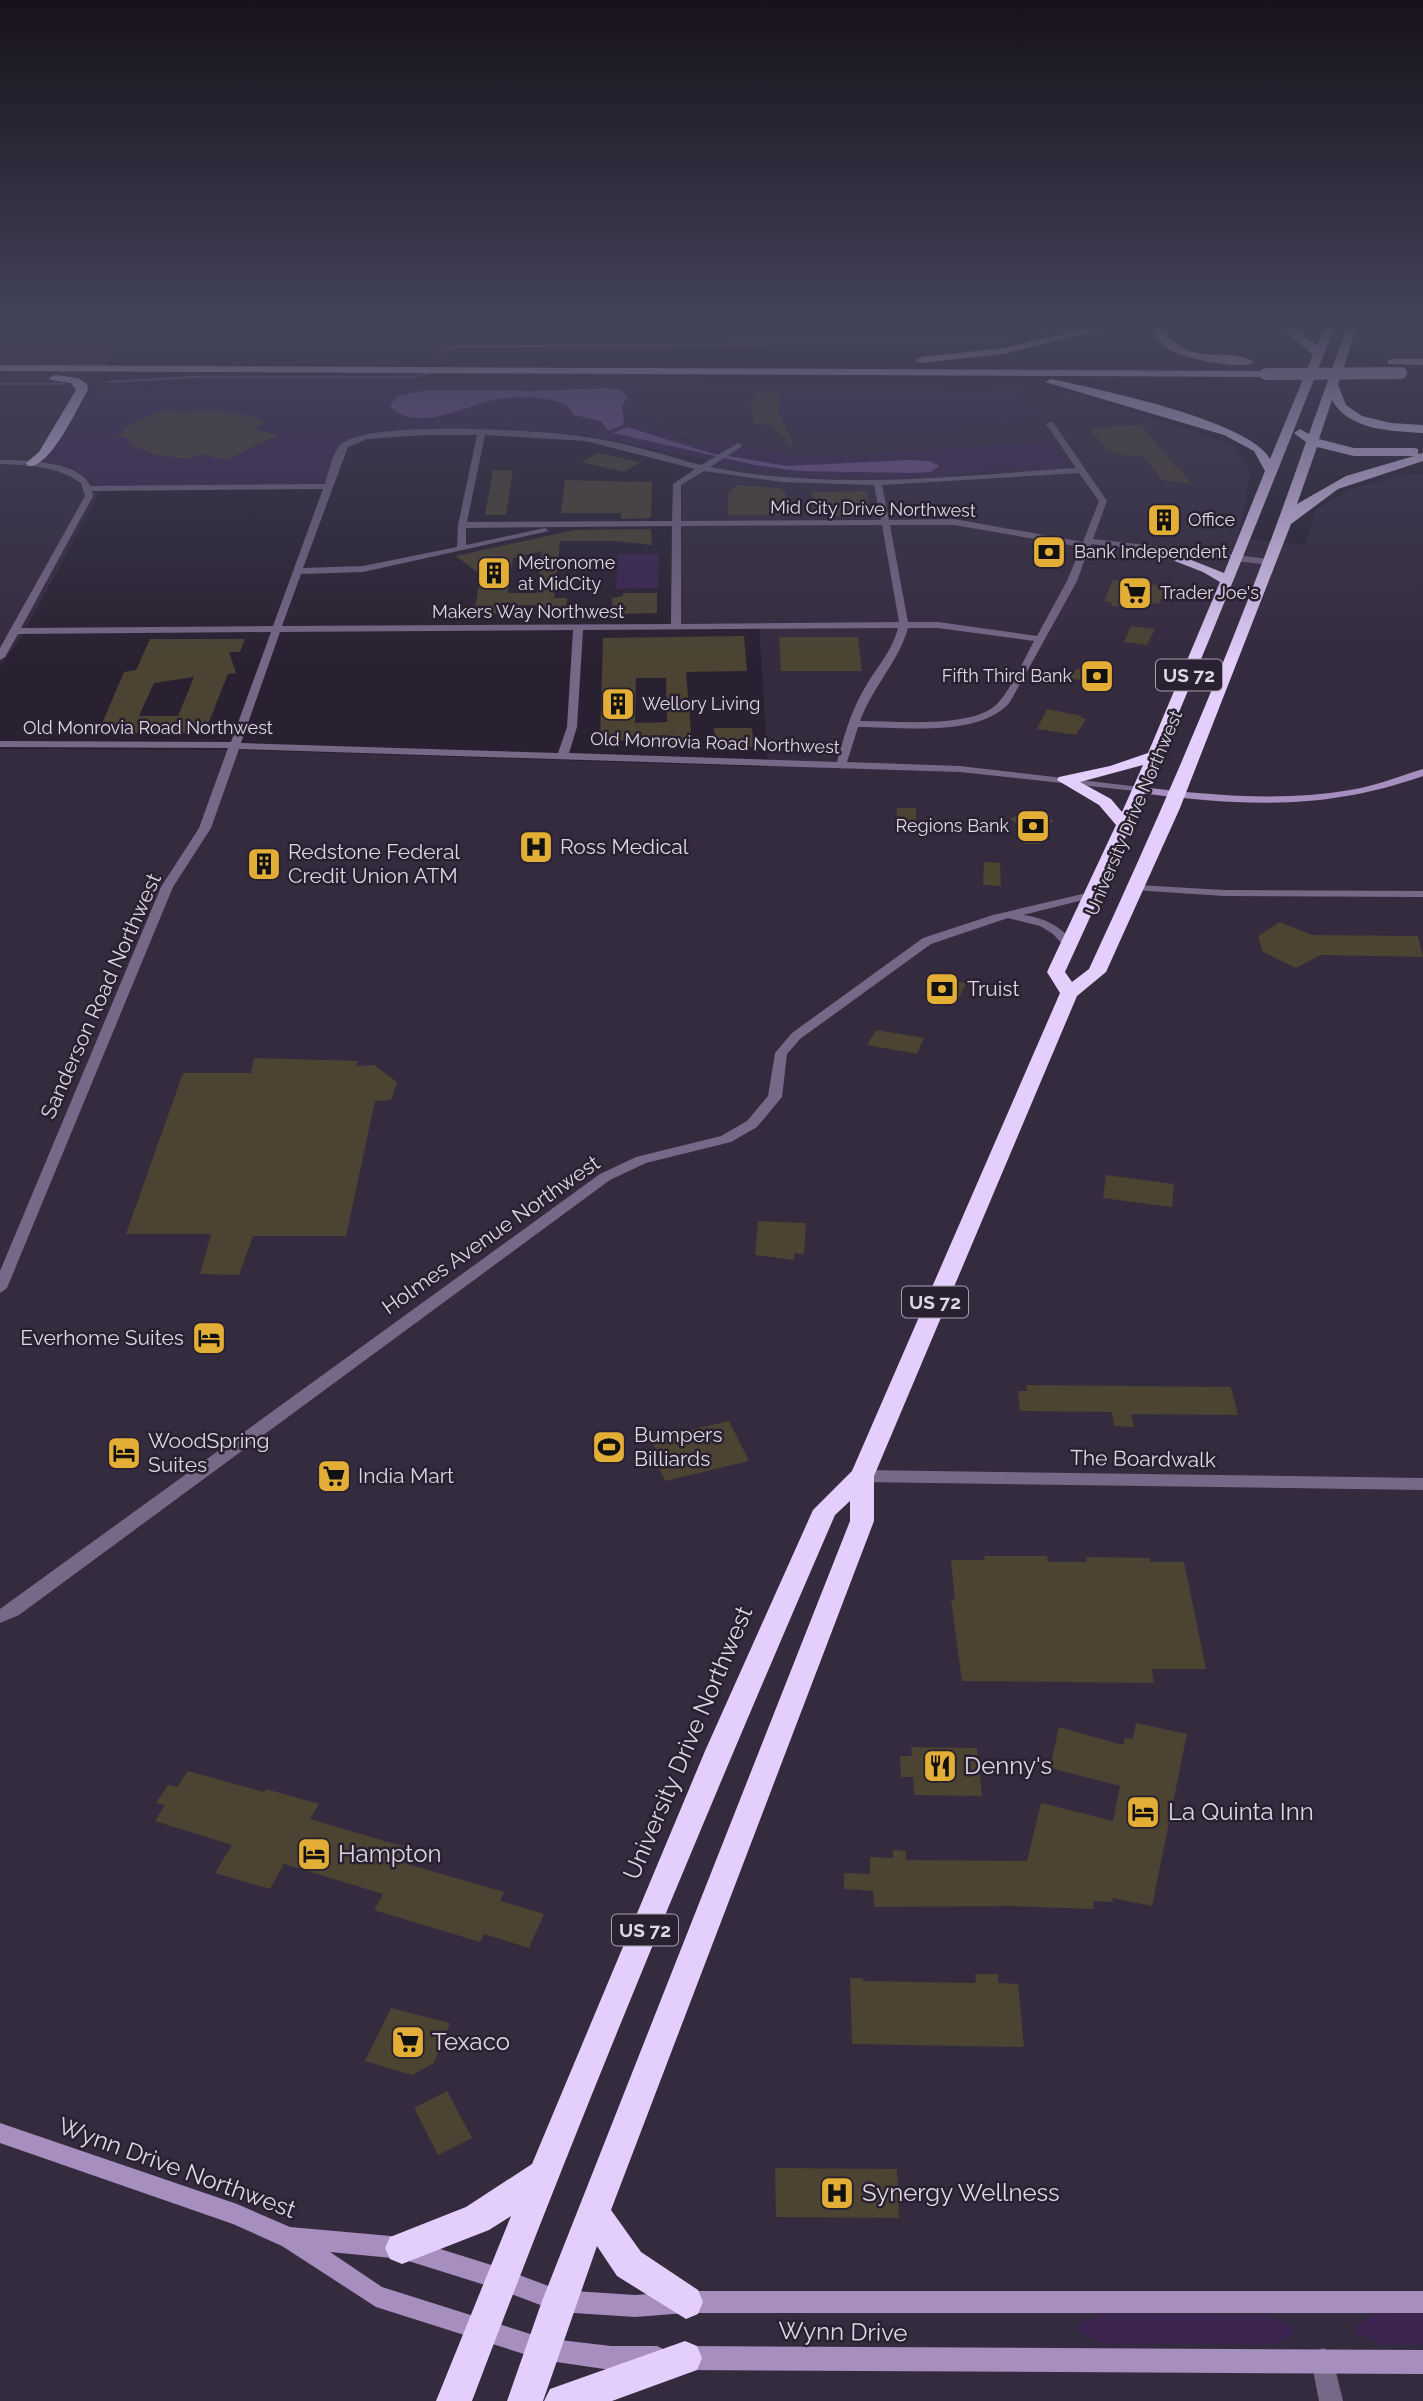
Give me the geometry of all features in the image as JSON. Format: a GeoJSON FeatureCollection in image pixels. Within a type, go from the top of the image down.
{"type":"FeatureCollection","features":[{"type":"Feature","properties":{"kind":"highway"},"geometry":{"type":"LineString","coordinates":[[32,463],[44,454],[51,441]]}},
{"type":"Feature","properties":{"kind":"highway"},"geometry":{"type":"LineString","coordinates":[[1246,441],[1259,449],[1270,469]]}},
{"type":"Feature","properties":{"kind":"highway","name":"University Drive Northwest"},"geometry":{"type":"LineString","coordinates":[[1069,993],[1056,972],[1140,790],[1237,560],[1283,441]]}},
{"type":"Feature","properties":{"kind":"highway","name":"University Drive Northwest"},"geometry":{"type":"LineString","coordinates":[[525,2401],[559,2301],[862,1521],[862,1476],[1069,993],[1097,972],[1178,795],[1269,565],[1311,441]]}},
{"type":"Feature","properties":{"kind":"highway"},"geometry":{"type":"LineString","coordinates":[[1311,441],[1354,451],[1423,451]]}},
{"type":"Feature","properties":{"kind":"highway"},"geometry":{"type":"LineString","coordinates":[[1282,528],[1304,503],[1329,487],[1423,457]]}},
{"type":"Feature","properties":{"kind":"highway"},"geometry":{"type":"LineString","coordinates":[[1151,549],[1208,569],[1228,581]]}},
{"type":"Feature","properties":{"kind":"highway"},"geometry":{"type":"LineString","coordinates":[[1065,780],[1114,770],[1154,756]]}},
{"type":"Feature","properties":{"kind":"highway"},"geometry":{"type":"LineString","coordinates":[[1065,780],[1105,802],[1125,825]]}},
{"type":"Feature","properties":{"kind":"highway","name":"University Drive Northwest"},"geometry":{"type":"LineString","coordinates":[[454,2401],[501,2279],[719,1751],[825,1510],[862,1476]]}},
{"type":"Feature","properties":{"kind":"highway"},"geometry":{"type":"LineString","coordinates":[[402,2248],[477,2219],[544,2175]]}},
{"type":"Feature","properties":{"kind":"highway"},"geometry":{"type":"LineString","coordinates":[[593,2213],[629,2264],[685,2302]]}},
{"type":"Feature","properties":{"kind":"highway"},"geometry":{"type":"LineString","coordinates":[[562,2401],[685,2357]]}},
{"type":"Feature","properties":{"kind":"street","name":"Sanderson Road Northwest"},"geometry":{"type":"LineString","coordinates":[[0,1288],[167,887],[205,828],[343,447],[354,441]]}},
{"type":"Feature","properties":{"kind":"street"},"geometry":{"type":"LineString","coordinates":[[461,548],[480,441]]}},
{"type":"Feature","properties":{"kind":"street","name":"Sanderson Road Northwest"},"geometry":{"type":"LineString","coordinates":[[593,441],[701,467],[784,480],[878,484],[1083,470]]}},
{"type":"Feature","properties":{"kind":"street"},"geometry":{"type":"LineString","coordinates":[[852,724],[934,726],[982,719],[1005,702],[1090,542],[1103,501],[1062,441]]}},
{"type":"Feature","properties":{"kind":"street"},"geometry":{"type":"LineString","coordinates":[[676,627],[677,484],[738,445]]}},
{"type":"Feature","properties":{"kind":"street"},"geometry":{"type":"LineString","coordinates":[[0,462],[32,463],[75,475],[89,489],[328,486]]}},
{"type":"Feature","properties":{"kind":"street"},"geometry":{"type":"LineString","coordinates":[[841,765],[852,724],[866,694],[904,634],[878,484]]}},
{"type":"Feature","properties":{"kind":"street"},"geometry":{"type":"LineString","coordinates":[[0,657],[17,631],[86,502],[89,489]]}},
{"type":"Feature","properties":{"kind":"street","name":"Mid City Drive Northwest"},"geometry":{"type":"LineString","coordinates":[[463,525],[962,523],[1269,565]]}},
{"type":"Feature","properties":{"kind":"street","name":"Mid City Drive Northwest"},"geometry":{"type":"LineString","coordinates":[[298,571],[363,569],[575,525]]}},
{"type":"Feature","properties":{"kind":"street","name":"Makers Way Northwest"},"geometry":{"type":"LineString","coordinates":[[17,631],[938,625],[1040,639]]}},
{"type":"Feature","properties":{"kind":"street"},"geometry":{"type":"LineString","coordinates":[[563,755],[572,727],[579,628]]}},
{"type":"Feature","properties":{"kind":"street","name":"Old Monrovia Road Northwest"},"geometry":{"type":"LineString","coordinates":[[0,744],[235,746],[960,769],[1241,801],[1317,801],[1385,788],[1423,772]]}},
{"type":"Feature","properties":{"kind":"street"},"geometry":{"type":"LineString","coordinates":[[1137,888],[1224,893],[1423,894]]}},
{"type":"Feature","properties":{"kind":"street","name":"Holmes Avenue Northwest"},"geometry":{"type":"LineString","coordinates":[[0,1616],[13,1610],[605,1177],[641,1160],[726,1139],[752,1124],[775,1097],[781,1053],[796,1036],[927,941],[997,918],[1091,895]]}},
{"type":"Feature","properties":{"kind":"street","name":"Holmes Avenue Northwest"},"geometry":{"type":"LineString","coordinates":[[997,918],[1028,918],[1045,923],[1062,934],[1069,944]]}},
{"type":"Feature","properties":{"kind":"street","name":"The Boardwalk"},"geometry":{"type":"LineString","coordinates":[[862,1476],[1423,1484]]}},
{"type":"Feature","properties":{"kind":"street","name":"Wynn Drive Northwest"},"geometry":{"type":"LineString","coordinates":[[0,2133],[237,2214],[289,2238],[402,2248],[501,2279]]}},
{"type":"Feature","properties":{"kind":"street","name":"Wynn Drive"},"geometry":{"type":"LineString","coordinates":[[289,2238],[376,2296],[543,2349],[611,2358],[1423,2362]]}},
{"type":"Feature","properties":{"kind":"street","name":"Wynn Drive"},"geometry":{"type":"LineString","coordinates":[[501,2279],[559,2301],[635,2306],[685,2302],[1423,2302]]}},
{"type":"Feature","properties":{"kind":"street"},"geometry":{"type":"LineString","coordinates":[[1323,2360],[1331,2401]]}},
{"type":"Feature","properties":{"kind":"shaded area"},"geometry":{"type":"Polygon","coordinates":[[[0,441],[57,441],[46,459],[76,470],[97,487],[103,487],[22,636],[0,667],[0,441]]]}},
{"type":"Feature","properties":{"kind":"shaded area"},"geometry":{"type":"Polygon","coordinates":[[[58,441],[354,441],[349,442],[328,486],[97,487],[76,470],[46,459],[58,441]]]}},
{"type":"Feature","properties":{"kind":"shaded area"},"geometry":{"type":"Polygon","coordinates":[[[614,441],[684,441],[698,444],[728,441],[805,457],[1050,441],[1070,466],[903,478],[848,479],[765,472],[614,441]]]}},
{"type":"Feature","properties":{"kind":"shaded area"},"geometry":{"type":"Polygon","coordinates":[[[649,441],[672,441],[710,453],[787,466],[910,460],[930,461],[939,466],[931,472],[912,473],[800,471],[755,465],[649,441]]]}},
{"type":"Feature","properties":{"kind":"shaded area"},"geometry":{"type":"Polygon","coordinates":[[[689,441],[1222,441],[1234,445],[1251,473],[1238,538],[1305,545],[1316,510],[1353,488],[1409,474],[1423,474],[1423,2401],[0,2401],[0,749],[242,750],[768,767],[759,625],[680,625],[682,482],[740,446],[714,442],[694,444],[689,441]]]}},
{"type":"Feature","properties":{"kind":"shaded area"},"geometry":{"type":"Polygon","coordinates":[[[618,554],[659,554],[658,588],[616,589],[618,554]]]}},
{"type":"Feature","properties":{"kind":"shaded area"},"geometry":{"type":"Polygon","coordinates":[[[1376,2313],[1423,2314],[1423,2345],[1385,2345],[1356,2333],[1356,2327],[1376,2313]]]}},
{"type":"Feature","properties":{"kind":"shaded area"},"geometry":{"type":"Polygon","coordinates":[[[1103,2314],[1268,2315],[1292,2326],[1294,2334],[1271,2345],[1108,2344],[1097,2342],[1077,2329],[1079,2324],[1103,2314]]]}},
{"type":"Feature","properties":{"kind":"building"},"geometry":{"type":"Polygon","coordinates":[[[130,441],[265,441],[226,460],[200,454],[189,459],[155,455],[133,446],[130,441]]]}},
{"type":"Feature","properties":{"kind":"building"},"geometry":{"type":"Polygon","coordinates":[[[1100,441],[1154,441],[1192,484],[1162,480],[1142,455],[1127,456],[1106,449],[1100,441]]]}},
{"type":"Feature","properties":{"kind":"building"},"geometry":{"type":"Polygon","coordinates":[[[598,453],[640,462],[624,472],[581,462],[598,453]]]}},
{"type":"Feature","properties":{"kind":"building"},"geometry":{"type":"Polygon","coordinates":[[[493,470],[513,470],[506,515],[485,515],[493,470]]]}},
{"type":"Feature","properties":{"kind":"building"},"geometry":{"type":"Polygon","coordinates":[[[565,480],[652,482],[651,518],[621,519],[621,513],[561,513],[565,480]]]}},
{"type":"Feature","properties":{"kind":"building"},"geometry":{"type":"Polygon","coordinates":[[[736,485],[780,488],[786,494],[783,515],[728,515],[728,494],[736,485]]]}},
{"type":"Feature","properties":{"kind":"building"},"geometry":{"type":"Polygon","coordinates":[[[867,491],[871,516],[815,516],[812,492],[867,491]]]}},
{"type":"Feature","properties":{"kind":"building"},"geometry":{"type":"Polygon","coordinates":[[[1163,505],[1179,507],[1173,522],[1156,520],[1163,505]]]}},
{"type":"Feature","properties":{"kind":"building","name":"Metronome at MidCity"},"geometry":{"type":"Polygon","coordinates":[[[651,529],[652,545],[614,541],[560,541],[554,598],[567,598],[566,612],[537,614],[536,605],[507,606],[503,614],[474,612],[481,575],[456,556],[574,530],[651,529]],[[542,551],[513,558],[508,593],[537,593],[542,551]]]}},
{"type":"Feature","properties":{"kind":"building","name":"Trader Joe's"},"geometry":{"type":"Polygon","coordinates":[[[1113,580],[1166,586],[1159,604],[1124,600],[1125,607],[1112,606],[1111,602],[1104,601],[1113,580]]]}},
{"type":"Feature","properties":{"kind":"building"},"geometry":{"type":"Polygon","coordinates":[[[623,593],[657,593],[657,613],[612,614],[612,598],[623,596],[623,593]]]}},
{"type":"Feature","properties":{"kind":"building"},"geometry":{"type":"Polygon","coordinates":[[[1131,626],[1155,629],[1147,645],[1124,642],[1131,626]]]}},
{"type":"Feature","properties":{"kind":"building","name":"Wellory Living"},"geometry":{"type":"Polygon","coordinates":[[[744,636],[747,671],[686,672],[692,744],[653,745],[653,740],[600,741],[603,638],[744,636]],[[636,678],[635,723],[667,722],[666,678],[636,678]]]}},
{"type":"Feature","properties":{"kind":"building"},"geometry":{"type":"Polygon","coordinates":[[[779,637],[858,637],[862,671],[781,671],[779,637]]]}},
{"type":"Feature","properties":{"kind":"building"},"geometry":{"type":"Polygon","coordinates":[[[150,639],[245,639],[240,652],[229,652],[236,673],[228,674],[208,724],[195,724],[191,733],[113,733],[115,726],[101,726],[124,672],[136,670],[150,639]],[[194,677],[154,683],[139,716],[178,716],[194,677]]]}},
{"type":"Feature","properties":{"kind":"building","name":"Fifth Third Bank"},"geometry":{"type":"Polygon","coordinates":[[[1082,667],[1106,670],[1101,683],[1061,677],[1082,667]]]}},
{"type":"Feature","properties":{"kind":"building"},"geometry":{"type":"Polygon","coordinates":[[[1047,709],[1086,719],[1076,735],[1037,729],[1047,709]]]}},
{"type":"Feature","properties":{"kind":"building"},"geometry":{"type":"Polygon","coordinates":[[[714,728],[752,728],[754,747],[716,747],[714,728]]]}},
{"type":"Feature","properties":{"kind":"building"},"geometry":{"type":"Polygon","coordinates":[[[897,808],[916,808],[916,829],[896,828],[897,808]]]}},
{"type":"Feature","properties":{"kind":"building","name":"Regions Bank"},"geometry":{"type":"Polygon","coordinates":[[[1031,809],[1054,821],[1039,829],[1040,844],[1025,844],[1024,828],[1009,819],[1031,809]]]}},
{"type":"Feature","properties":{"kind":"building"},"geometry":{"type":"Polygon","coordinates":[[[984,862],[1000,863],[1001,886],[983,885],[984,862]]]}},
{"type":"Feature","properties":{"kind":"building"},"geometry":{"type":"Polygon","coordinates":[[[1280,922],[1312,935],[1418,936],[1423,957],[1321,955],[1296,968],[1263,952],[1258,936],[1280,922]]]}},
{"type":"Feature","properties":{"kind":"building","name":"Truist"},"geometry":{"type":"Polygon","coordinates":[[[936,977],[966,983],[957,1002],[926,996],[936,977]]]}},
{"type":"Feature","properties":{"kind":"building"},"geometry":{"type":"Polygon","coordinates":[[[876,1030],[924,1038],[917,1054],[867,1045],[876,1030]]]}},
{"type":"Feature","properties":{"kind":"building"},"geometry":{"type":"Polygon","coordinates":[[[254,1058],[358,1061],[356,1066],[374,1065],[397,1082],[391,1100],[375,1101],[346,1236],[253,1236],[239,1275],[200,1274],[211,1234],[126,1234],[183,1073],[251,1073],[254,1058]]]}},
{"type":"Feature","properties":{"kind":"building"},"geometry":{"type":"Polygon","coordinates":[[[1106,1175],[1174,1184],[1172,1207],[1103,1198],[1106,1175]]]}},
{"type":"Feature","properties":{"kind":"building"},"geometry":{"type":"Polygon","coordinates":[[[758,1221],[806,1223],[804,1254],[794,1253],[794,1260],[755,1255],[758,1221]]]}},
{"type":"Feature","properties":{"kind":"building"},"geometry":{"type":"Polygon","coordinates":[[[1026,1385],[1231,1387],[1238,1415],[1131,1414],[1134,1427],[1114,1426],[1112,1412],[1020,1411],[1018,1391],[1027,1391],[1026,1385]]]}},
{"type":"Feature","properties":{"kind":"building"},"geometry":{"type":"Polygon","coordinates":[[[729,1421],[749,1461],[665,1481],[654,1457],[659,1456],[651,1439],[729,1421]]]}},
{"type":"Feature","properties":{"kind":"building"},"geometry":{"type":"Polygon","coordinates":[[[984,1556],[1047,1556],[1048,1562],[1087,1562],[1086,1557],[1150,1558],[1150,1562],[1184,1562],[1206,1669],[1152,1669],[1154,1683],[962,1681],[951,1600],[955,1600],[951,1560],[985,1560],[984,1556]]]}},
{"type":"Feature","properties":{"kind":"building","name":"La Quinta Inn"},"geometry":{"type":"Polygon","coordinates":[[[1136,1723],[1187,1734],[1152,1906],[1112,1898],[1113,1902],[1093,1901],[1094,1909],[1009,1906],[874,1907],[873,1891],[844,1889],[844,1873],[870,1874],[870,1857],[893,1858],[893,1850],[906,1851],[906,1860],[1027,1861],[1041,1803],[1113,1821],[1120,1786],[1050,1768],[1059,1727],[1123,1745],[1125,1738],[1133,1739],[1136,1723]]]}},
{"type":"Feature","properties":{"kind":"building","name":"Denny's"},"geometry":{"type":"Polygon","coordinates":[[[911,1747],[977,1748],[982,1796],[914,1795],[913,1777],[901,1777],[900,1756],[912,1756],[911,1747]]]}},
{"type":"Feature","properties":{"kind":"building","name":"Hampton"},"geometry":{"type":"Polygon","coordinates":[[[188,1771],[319,1804],[310,1819],[405,1847],[397,1861],[504,1892],[500,1901],[544,1914],[529,1948],[484,1934],[480,1942],[374,1910],[383,1894],[284,1864],[270,1889],[215,1873],[232,1845],[155,1821],[165,1805],[156,1803],[168,1785],[177,1787],[188,1771]]]}},
{"type":"Feature","properties":{"kind":"building"},"geometry":{"type":"Polygon","coordinates":[[[975,1974],[998,1974],[998,1983],[1018,1984],[1024,2047],[852,2044],[850,1978],[863,1978],[863,1981],[976,1983],[975,1974]]]}},
{"type":"Feature","properties":{"kind":"building","name":"Texaco"},"geometry":{"type":"Polygon","coordinates":[[[391,2008],[450,2023],[434,2063],[412,2075],[365,2061],[391,2008]]]}},
{"type":"Feature","properties":{"kind":"building","name":"Texaco"},"geometry":{"type":"Polygon","coordinates":[[[447,2091],[472,2138],[438,2155],[414,2108],[447,2091]]]}},
{"type":"Feature","properties":{"kind":"building","name":"Synergy Wellness"},"geometry":{"type":"Polygon","coordinates":[[[775,2168],[897,2169],[899,2218],[776,2217],[775,2168]]]}},
{"type":"Feature","properties":{"kind":"place","name":"Office"},"geometry":{"type":"Point","coordinates":[1164,520]}},
{"type":"Feature","properties":{"kind":"place","name":"Bank Independent"},"geometry":{"type":"Point","coordinates":[1049,552]}},
{"type":"Feature","properties":{"kind":"place","name":"Metronome at MidCity"},"geometry":{"type":"Point","coordinates":[494,573]}},
{"type":"Feature","properties":{"kind":"place","name":"Trader Joe's"},"geometry":{"type":"Point","coordinates":[1135,593]}},
{"type":"Feature","properties":{"kind":"place","name":"Fifth Third Bank"},"geometry":{"type":"Point","coordinates":[1097,676]}},
{"type":"Feature","properties":{"kind":"place","name":"Wellory Living"},"geometry":{"type":"Point","coordinates":[618,704]}},
{"type":"Feature","properties":{"kind":"place","name":"Regions Bank"},"geometry":{"type":"Point","coordinates":[1033,826]}},
{"type":"Feature","properties":{"kind":"place","name":"Ross Medical"},"geometry":{"type":"Point","coordinates":[536,847]}},
{"type":"Feature","properties":{"kind":"place","name":"Redstone Federal Credit Union ATM"},"geometry":{"type":"Point","coordinates":[264,864]}},
{"type":"Feature","properties":{"kind":"place","name":"Truist"},"geometry":{"type":"Point","coordinates":[942,989]}},
{"type":"Feature","properties":{"kind":"place","name":"Everhome Suites"},"geometry":{"type":"Point","coordinates":[209,1338]}},
{"type":"Feature","properties":{"kind":"place","name":"Bumpers Billiards"},"geometry":{"type":"Point","coordinates":[609,1447]}},
{"type":"Feature","properties":{"kind":"place","name":"WoodSpring Suites"},"geometry":{"type":"Point","coordinates":[124,1453]}},
{"type":"Feature","properties":{"kind":"place","name":"India Mart"},"geometry":{"type":"Point","coordinates":[334,1476]}},
{"type":"Feature","properties":{"kind":"place","name":"Denny's"},"geometry":{"type":"Point","coordinates":[940,1766]}},
{"type":"Feature","properties":{"kind":"place","name":"La Quinta Inn"},"geometry":{"type":"Point","coordinates":[1143,1812]}},
{"type":"Feature","properties":{"kind":"place","name":"Hampton"},"geometry":{"type":"Point","coordinates":[314,1854]}},
{"type":"Feature","properties":{"kind":"place","name":"Texaco"},"geometry":{"type":"Point","coordinates":[408,2042]}},
{"type":"Feature","properties":{"kind":"place","name":"Synergy Wellness"},"geometry":{"type":"Point","coordinates":[837,2193]}}]}
